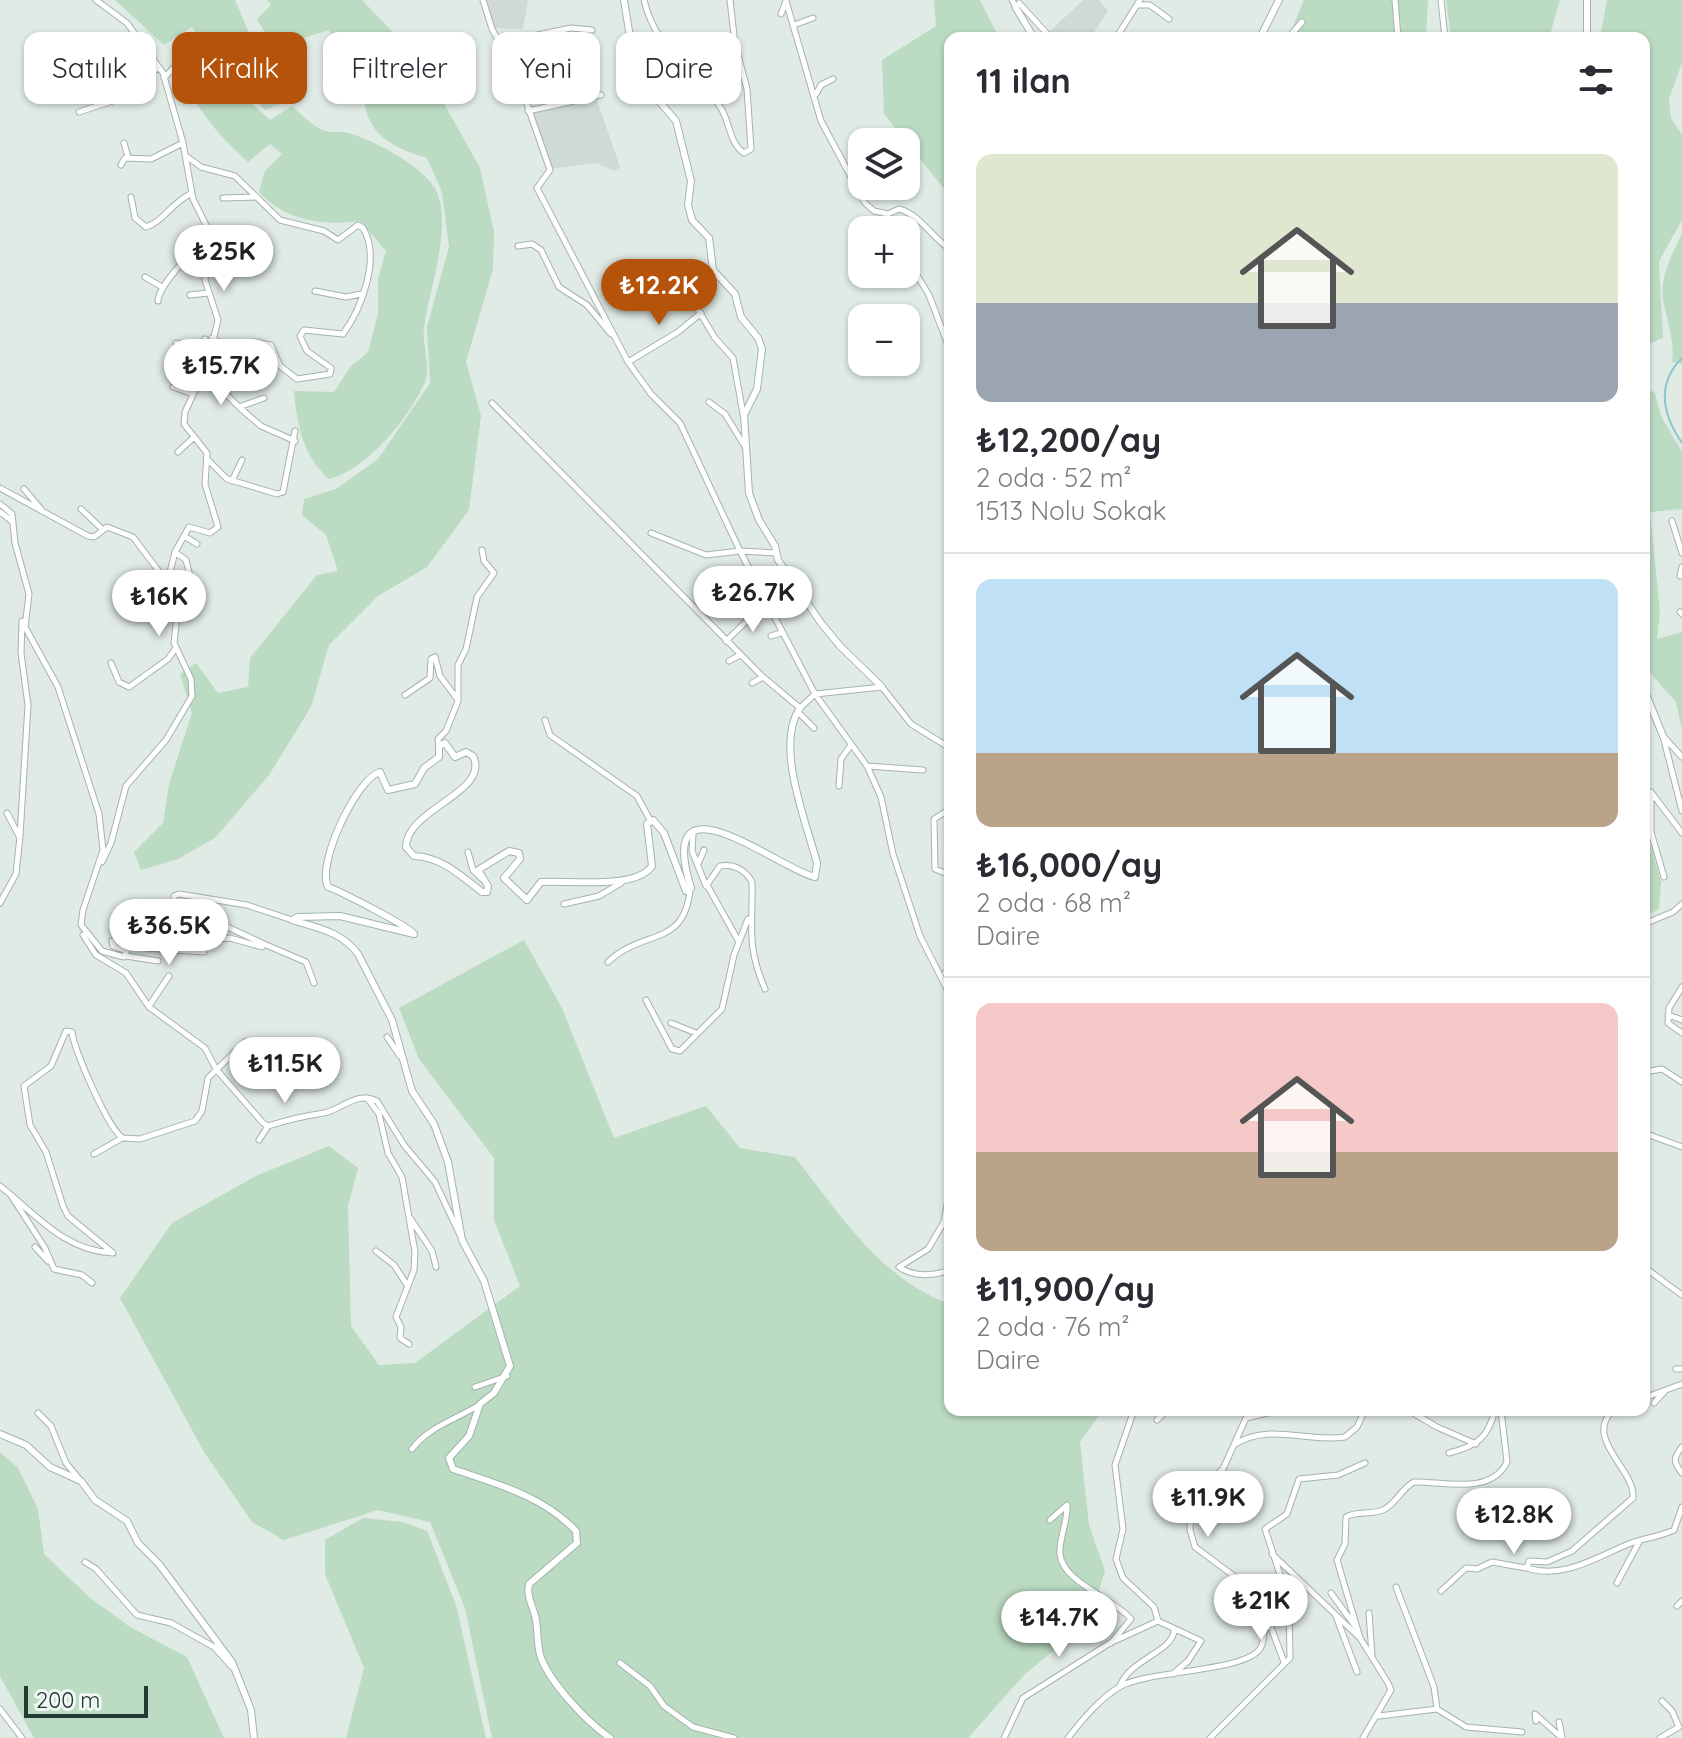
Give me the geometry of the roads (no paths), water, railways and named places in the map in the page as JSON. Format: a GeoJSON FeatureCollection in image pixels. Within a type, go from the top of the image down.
{"type":"FeatureCollection","features":[{"type":"Feature","properties":{"kind":"street"},"geometry":{"type":"LineString","coordinates":[[96,0],[135,32]]}},
{"type":"Feature","properties":{"kind":"street"},"geometry":{"type":"LineString","coordinates":[[483,0],[495,32]]}},
{"type":"Feature","properties":{"kind":"street"},"geometry":{"type":"LineString","coordinates":[[624,0],[636,74],[676,121],[691,181],[688,205],[692,220],[709,238],[713,270],[735,294],[741,317],[758,338],[762,349],[757,389],[744,415]]}},
{"type":"Feature","properties":{"kind":"street"},"geometry":{"type":"LineString","coordinates":[[644,0],[667,51],[717,103],[735,144],[744,153],[751,149],[751,123],[730,0]]}},
{"type":"Feature","properties":{"kind":"street"},"geometry":{"type":"LineString","coordinates":[[1263,32],[1279,0]]}},
{"type":"Feature","properties":{"kind":"street"},"geometry":{"type":"LineString","coordinates":[[1395,0],[1398,32]]}},
{"type":"Feature","properties":{"kind":"street"},"geometry":{"type":"LineString","coordinates":[[1441,0],[1444,32]]}},
{"type":"Feature","properties":{"kind":"street"},"geometry":{"type":"LineString","coordinates":[[1587,0],[1587,32]]}},
{"type":"Feature","properties":{"kind":"street"},"geometry":{"type":"LineString","coordinates":[[781,14],[786,1],[816,95],[821,121],[865,203],[874,211],[888,214],[895,209],[909,211],[932,237],[944,245]]}},
{"type":"Feature","properties":{"kind":"street"},"geometry":{"type":"LineString","coordinates":[[1120,32],[1139,2],[1150,5],[1169,19]]}},
{"type":"Feature","properties":{"kind":"street"},"geometry":{"type":"LineString","coordinates":[[1017,3],[1031,32]]}},
{"type":"Feature","properties":{"kind":"street"},"geometry":{"type":"LineString","coordinates":[[1017,3],[1045,32]]}},
{"type":"Feature","properties":{"kind":"street"},"geometry":{"type":"LineString","coordinates":[[793,26],[805,18],[813,18]]}},
{"type":"Feature","properties":{"kind":"street"},"geometry":{"type":"LineString","coordinates":[[1293,32],[1302,22]]}},
{"type":"Feature","properties":{"kind":"street"},"geometry":{"type":"LineString","coordinates":[[555,32],[576,28],[592,30]]}},
{"type":"Feature","properties":{"kind":"street"},"geometry":{"type":"LineString","coordinates":[[156,65],[163,78],[183,143],[192,193],[209,231],[206,246],[208,293],[218,320],[200,349]]}},
{"type":"Feature","properties":{"kind":"street"},"geometry":{"type":"LineString","coordinates":[[79,112],[125,97],[140,79],[158,68]]}},
{"type":"Feature","properties":{"kind":"street"},"geometry":{"type":"LineString","coordinates":[[163,78],[172,69]]}},
{"type":"Feature","properties":{"kind":"street"},"geometry":{"type":"LineString","coordinates":[[816,95],[821,85],[833,79]]}},
{"type":"Feature","properties":{"kind":"street"},"geometry":{"type":"LineString","coordinates":[[528,111],[601,95]]}},
{"type":"Feature","properties":{"kind":"street"},"geometry":{"type":"LineString","coordinates":[[526,104],[550,170],[537,188],[628,362],[651,394],[680,423],[740,551],[815,694],[867,766],[881,797],[893,854],[920,936],[944,983]]}},
{"type":"Feature","properties":{"kind":"street"},"geometry":{"type":"LineString","coordinates":[[124,143],[128,157]]}},
{"type":"Feature","properties":{"kind":"street"},"geometry":{"type":"LineString","coordinates":[[128,157],[151,159],[183,143]]}},
{"type":"Feature","properties":{"kind":"street"},"geometry":{"type":"LineString","coordinates":[[186,156],[201,167],[235,176],[280,220],[324,231],[332,239],[345,237],[358,225],[363,228],[372,260],[343,334],[310,329],[304,330],[300,336],[307,351],[331,368],[330,374],[297,379],[280,366],[271,345],[254,342],[226,346],[208,338]]}},
{"type":"Feature","properties":{"kind":"street"},"geometry":{"type":"LineString","coordinates":[[121,165],[128,157]]}},
{"type":"Feature","properties":{"kind":"street"},"geometry":{"type":"LineString","coordinates":[[131,197],[135,218],[146,227],[158,223],[167,208],[192,193]]}},
{"type":"Feature","properties":{"kind":"street"},"geometry":{"type":"LineString","coordinates":[[223,198],[256,197]]}},
{"type":"Feature","properties":{"kind":"street"},"geometry":{"type":"LineString","coordinates":[[209,231],[221,230]]}},
{"type":"Feature","properties":{"kind":"street"},"geometry":{"type":"LineString","coordinates":[[518,246],[532,244],[541,250],[559,287],[587,305],[613,335]]}},
{"type":"Feature","properties":{"kind":"street"},"geometry":{"type":"LineString","coordinates":[[158,301],[162,287],[173,278],[189,253],[206,246]]}},
{"type":"Feature","properties":{"kind":"street"},"geometry":{"type":"LineString","coordinates":[[668,273],[675,289],[701,313],[736,363],[744,415],[749,493],[795,587],[840,646],[882,687],[911,724],[944,744]]}},
{"type":"Feature","properties":{"kind":"street"},"geometry":{"type":"LineString","coordinates":[[145,277],[162,287]]}},
{"type":"Feature","properties":{"kind":"street"},"geometry":{"type":"LineString","coordinates":[[920,280],[944,334]]}},
{"type":"Feature","properties":{"kind":"street"},"geometry":{"type":"LineString","coordinates":[[315,291],[346,297],[361,294]]}},
{"type":"Feature","properties":{"kind":"street"},"geometry":{"type":"LineString","coordinates":[[190,295],[208,293]]}},
{"type":"Feature","properties":{"kind":"street"},"geometry":{"type":"LineString","coordinates":[[628,362],[678,332],[701,313]]}},
{"type":"Feature","properties":{"kind":"street"},"geometry":{"type":"LineString","coordinates":[[208,338],[220,388],[261,426],[295,441]]}},
{"type":"Feature","properties":{"kind":"street"},"geometry":{"type":"LineString","coordinates":[[176,343],[210,355]]}},
{"type":"Feature","properties":{"kind":"street"},"geometry":{"type":"LineString","coordinates":[[168,580],[175,552],[189,527],[210,533],[218,527],[205,484],[207,453],[184,424],[210,355]]}},
{"type":"Feature","properties":{"kind":"street"},"geometry":{"type":"LineString","coordinates":[[220,388],[237,385]]}},
{"type":"Feature","properties":{"kind":"street"},"geometry":{"type":"LineString","coordinates":[[173,387],[193,394]]}},
{"type":"Feature","properties":{"kind":"street"},"geometry":{"type":"LineString","coordinates":[[239,407],[264,398]]}},
{"type":"Feature","properties":{"kind":"street"},"geometry":{"type":"LineString","coordinates":[[709,402],[729,419],[744,445]]}},
{"type":"Feature","properties":{"kind":"street"},"geometry":{"type":"LineString","coordinates":[[492,403],[814,728]]}},
{"type":"Feature","properties":{"kind":"street"},"geometry":{"type":"LineString","coordinates":[[207,459],[213,469],[232,481],[277,494],[283,492],[295,431]]}},
{"type":"Feature","properties":{"kind":"street"},"geometry":{"type":"LineString","coordinates":[[178,452],[193,438]]}},
{"type":"Feature","properties":{"kind":"street"},"geometry":{"type":"LineString","coordinates":[[232,481],[242,460]]}},
{"type":"Feature","properties":{"kind":"street"},"geometry":{"type":"LineString","coordinates":[[0,488],[91,537],[110,527],[133,537],[179,598],[176,648],[192,682],[190,702],[166,740],[126,786],[111,843],[96,869]]}},
{"type":"Feature","properties":{"kind":"street"},"geometry":{"type":"LineString","coordinates":[[24,489],[47,516]]}},
{"type":"Feature","properties":{"kind":"street"},"geometry":{"type":"LineString","coordinates":[[0,504],[11,511],[15,543],[29,594],[21,653],[28,705],[20,836],[16,874],[0,903]]}},
{"type":"Feature","properties":{"kind":"street"},"geometry":{"type":"LineString","coordinates":[[81,509],[102,529]]}},
{"type":"Feature","properties":{"kind":"street"},"geometry":{"type":"LineString","coordinates":[[0,512],[14,523]]}},
{"type":"Feature","properties":{"kind":"street"},"geometry":{"type":"LineString","coordinates":[[1672,521],[1682,553]]}},
{"type":"Feature","properties":{"kind":"street"},"geometry":{"type":"LineString","coordinates":[[651,533],[700,554],[740,551],[776,553]]}},
{"type":"Feature","properties":{"kind":"street"},"geometry":{"type":"LineString","coordinates":[[184,536],[197,544]]}},
{"type":"Feature","properties":{"kind":"street"},"geometry":{"type":"LineString","coordinates":[[292,920],[298,917],[340,916],[414,934],[410,926],[377,914],[328,887],[324,876],[334,839],[360,784],[380,772],[388,790],[410,787],[424,768],[439,757],[438,739],[446,731],[458,701],[460,659],[466,649],[477,597],[494,573],[484,561],[482,550]]}},
{"type":"Feature","properties":{"kind":"street"},"geometry":{"type":"LineString","coordinates":[[175,552],[186,560],[192,584]]}},
{"type":"Feature","properties":{"kind":"street"},"geometry":{"type":"LineString","coordinates":[[1680,576],[1682,567]]}},
{"type":"Feature","properties":{"kind":"street"},"geometry":{"type":"LineString","coordinates":[[179,598],[187,599]]}},
{"type":"Feature","properties":{"kind":"street"},"geometry":{"type":"LineString","coordinates":[[726,641],[752,616],[769,609]]}},
{"type":"Feature","properties":{"kind":"street"},"geometry":{"type":"LineString","coordinates":[[24,616],[25,627],[58,687],[93,790],[103,850],[81,925],[86,943],[96,955],[122,969],[149,1007],[200,1044],[216,1069],[268,1126]]}},
{"type":"Feature","properties":{"kind":"street"},"geometry":{"type":"LineString","coordinates":[[771,636],[781,633]]}},
{"type":"Feature","properties":{"kind":"street"},"geometry":{"type":"LineString","coordinates":[[111,663],[119,682],[129,687],[168,659],[176,648]]}},
{"type":"Feature","properties":{"kind":"street"},"geometry":{"type":"LineString","coordinates":[[729,661],[740,655]]}},
{"type":"Feature","properties":{"kind":"street"},"geometry":{"type":"LineString","coordinates":[[405,695],[430,678],[431,659],[435,657],[440,676],[458,701]]}},
{"type":"Feature","properties":{"kind":"street"},"geometry":{"type":"LineString","coordinates":[[752,683],[763,677]]}},
{"type":"Feature","properties":{"kind":"street"},"geometry":{"type":"LineString","coordinates":[[608,962],[633,943],[673,931],[682,923],[690,891],[685,853],[693,834],[707,829],[723,832],[815,877],[817,863],[793,768],[791,733],[798,710],[815,694],[882,687]]}},
{"type":"Feature","properties":{"kind":"street"},"geometry":{"type":"LineString","coordinates":[[1650,704],[1663,736],[1682,811]]}},
{"type":"Feature","properties":{"kind":"street"},"geometry":{"type":"LineString","coordinates":[[545,720],[550,735],[637,796],[650,820],[659,824],[683,889],[690,891]]}},
{"type":"Feature","properties":{"kind":"street"},"geometry":{"type":"LineString","coordinates":[[1663,736],[1682,757]]}},
{"type":"Feature","properties":{"kind":"street"},"geometry":{"type":"LineString","coordinates":[[439,746],[447,745],[455,757],[466,752],[473,756],[473,776],[463,790],[444,799],[409,832],[406,847],[414,856],[428,856],[447,865],[485,893],[488,886],[473,870],[468,852]]}},
{"type":"Feature","properties":{"kind":"street"},"geometry":{"type":"LineString","coordinates":[[839,786],[841,759],[851,745]]}},
{"type":"Feature","properties":{"kind":"street"},"geometry":{"type":"LineString","coordinates":[[867,766],[923,770]]}},
{"type":"Feature","properties":{"kind":"street"},"geometry":{"type":"LineString","coordinates":[[1664,877],[1651,832],[1651,792],[1670,822],[1682,833]]}},
{"type":"Feature","properties":{"kind":"street"},"geometry":{"type":"LineString","coordinates":[[7,813],[20,836]]}},
{"type":"Feature","properties":{"kind":"street"},"geometry":{"type":"LineString","coordinates":[[944,813],[934,819],[935,869],[944,873]]}},
{"type":"Feature","properties":{"kind":"street"},"geometry":{"type":"LineString","coordinates":[[564,904],[599,896],[649,871],[652,866],[647,824],[650,820]]}},
{"type":"Feature","properties":{"kind":"street"},"geometry":{"type":"LineString","coordinates":[[693,834],[692,851],[739,943]]}},
{"type":"Feature","properties":{"kind":"street"},"geometry":{"type":"LineString","coordinates":[[698,865],[704,850]]}},
{"type":"Feature","properties":{"kind":"street"},"geometry":{"type":"LineString","coordinates":[[481,878],[478,870],[482,866],[509,851],[519,853],[520,859],[505,875],[505,881],[527,900],[541,882],[621,883]]}},
{"type":"Feature","properties":{"kind":"street"},"geometry":{"type":"LineString","coordinates":[[707,885],[720,866],[738,868],[752,882],[749,915],[755,965],[765,989]]}},
{"type":"Feature","properties":{"kind":"street"},"geometry":{"type":"LineString","coordinates":[[314,983],[306,962],[184,908],[174,902],[174,896],[235,902],[328,930],[351,944],[389,1013],[412,1091],[434,1124],[448,1162],[462,1240]]}},
{"type":"Feature","properties":{"kind":"street"},"geometry":{"type":"LineString","coordinates":[[1650,922],[1673,912],[1682,904]]}},
{"type":"Feature","properties":{"kind":"street"},"geometry":{"type":"LineString","coordinates":[[646,1000],[676,1053],[722,1009],[749,915]]}},
{"type":"Feature","properties":{"kind":"street"},"geometry":{"type":"LineString","coordinates":[[81,925],[102,951],[158,961]]}},
{"type":"Feature","properties":{"kind":"street"},"geometry":{"type":"LineString","coordinates":[[141,946],[230,938],[262,947],[264,944]]}},
{"type":"Feature","properties":{"kind":"street"},"geometry":{"type":"LineString","coordinates":[[126,956],[127,951],[115,948],[112,941],[169,952],[204,952]]}},
{"type":"Feature","properties":{"kind":"street"},"geometry":{"type":"LineString","coordinates":[[149,1007],[169,976]]}},
{"type":"Feature","properties":{"kind":"street"},"geometry":{"type":"LineString","coordinates":[[1682,987],[1667,1015],[1668,1023],[1682,1033]]}},
{"type":"Feature","properties":{"kind":"street"},"geometry":{"type":"LineString","coordinates":[[1667,1015],[1682,1020]]}},
{"type":"Feature","properties":{"kind":"street"},"geometry":{"type":"LineString","coordinates":[[671,1023],[697,1033]]}},
{"type":"Feature","properties":{"kind":"street"},"geometry":{"type":"LineString","coordinates":[[0,1186],[54,1234],[74,1244],[113,1253],[68,1216],[46,1152],[30,1125],[24,1097],[24,1086],[51,1066],[66,1031],[72,1032],[75,1049],[89,1073],[110,1126],[123,1138]]}},
{"type":"Feature","properties":{"kind":"street"},"geometry":{"type":"LineString","coordinates":[[387,1037],[403,1060]]}},
{"type":"Feature","properties":{"kind":"street"},"geometry":{"type":"LineString","coordinates":[[94,1154],[123,1138],[146,1138],[195,1121],[202,1111],[208,1078],[245,1042]]}},
{"type":"Feature","properties":{"kind":"street"},"geometry":{"type":"LineString","coordinates":[[1650,1071],[1662,1069],[1682,1082]]}},
{"type":"Feature","properties":{"kind":"street"},"geometry":{"type":"LineString","coordinates":[[366,1097],[379,1114],[388,1153],[402,1177],[416,1263],[396,1317],[401,1327],[400,1338],[409,1344]]}},
{"type":"Feature","properties":{"kind":"street"},"geometry":{"type":"LineString","coordinates":[[259,1140],[268,1126],[304,1114],[327,1112],[366,1097],[381,1105],[404,1145],[429,1172],[462,1240],[478,1265],[510,1366],[508,1376],[480,1404],[461,1418],[429,1432],[412,1449]]}},
{"type":"Feature","properties":{"kind":"street"},"geometry":{"type":"LineString","coordinates":[[1650,1135],[1682,1147]]}},
{"type":"Feature","properties":{"kind":"street"},"geometry":{"type":"LineString","coordinates":[[9,1193],[42,1244],[51,1265]]}},
{"type":"Feature","properties":{"kind":"street"},"geometry":{"type":"LineString","coordinates":[[409,1218],[432,1251],[436,1267]]}},
{"type":"Feature","properties":{"kind":"street"},"geometry":{"type":"LineString","coordinates":[[944,1222],[928,1249],[899,1267],[911,1273],[934,1275],[944,1272]]}},
{"type":"Feature","properties":{"kind":"street"},"geometry":{"type":"LineString","coordinates":[[35,1247],[58,1273],[82,1275],[92,1283]]}},
{"type":"Feature","properties":{"kind":"street"},"geometry":{"type":"LineString","coordinates":[[376,1251],[394,1265],[407,1285]]}},
{"type":"Feature","properties":{"kind":"street"},"geometry":{"type":"LineString","coordinates":[[1650,1271],[1682,1295]]}},
{"type":"Feature","properties":{"kind":"street"},"geometry":{"type":"LineString","coordinates":[[475,1387],[490,1379],[508,1376]]}},
{"type":"Feature","properties":{"kind":"street"},"geometry":{"type":"LineString","coordinates":[[1650,1396],[1682,1384]]}},
{"type":"Feature","properties":{"kind":"street"},"geometry":{"type":"LineString","coordinates":[[1654,1403],[1669,1388]]}},
{"type":"Feature","properties":{"kind":"street"},"geometry":{"type":"LineString","coordinates":[[480,1404],[469,1436],[449,1458],[449,1464],[453,1469],[518,1491],[546,1506],[576,1531],[577,1543],[529,1584],[527,1592],[535,1617],[538,1647],[547,1670],[580,1715],[610,1738]]}},
{"type":"Feature","properties":{"kind":"street"},"geometry":{"type":"LineString","coordinates":[[38,1413],[51,1426],[66,1463],[95,1500],[127,1521],[138,1543],[159,1564],[216,1638],[235,1671],[251,1710],[254,1738]]}},
{"type":"Feature","properties":{"kind":"street"},"geometry":{"type":"LineString","coordinates":[[1132,1416],[1115,1465],[1115,1485],[1123,1529],[1116,1559],[1123,1578],[1154,1607],[1158,1621],[1173,1631],[1196,1637],[1201,1642],[1188,1661],[1173,1674]]}},
{"type":"Feature","properties":{"kind":"street"},"geometry":{"type":"LineString","coordinates":[[1157,1420],[1161,1416]]}},
{"type":"Feature","properties":{"kind":"street"},"geometry":{"type":"LineString","coordinates":[[1254,1416],[1246,1418],[1223,1469],[1192,1496],[1192,1539],[1201,1553],[1254,1591],[1284,1662]]}},
{"type":"Feature","properties":{"kind":"street"},"geometry":{"type":"LineString","coordinates":[[1234,1445],[1245,1437],[1264,1434],[1345,1437],[1357,1427],[1362,1416]]}},
{"type":"Feature","properties":{"kind":"street"},"geometry":{"type":"LineString","coordinates":[[1418,1416],[1476,1444]]}},
{"type":"Feature","properties":{"kind":"street"},"geometry":{"type":"LineString","coordinates":[[1449,1453],[1476,1444],[1489,1434],[1496,1416]]}},
{"type":"Feature","properties":{"kind":"street"},"geometry":{"type":"LineString","coordinates":[[1360,1638],[1337,1560],[1345,1544],[1346,1517],[1352,1513],[1370,1515],[1388,1507],[1414,1482],[1467,1485],[1501,1472],[1507,1462],[1499,1416]]}},
{"type":"Feature","properties":{"kind":"street"},"geometry":{"type":"LineString","coordinates":[[1527,1568],[1529,1561],[1547,1562],[1572,1551],[1633,1498],[1630,1481],[1606,1442],[1606,1422],[1610,1416]]}},
{"type":"Feature","properties":{"kind":"street"},"geometry":{"type":"LineString","coordinates":[[0,1434],[26,1445],[50,1467],[81,1481]]}},
{"type":"Feature","properties":{"kind":"street"},"geometry":{"type":"LineString","coordinates":[[1682,1447],[1675,1456],[1675,1464],[1682,1473]]}},
{"type":"Feature","properties":{"kind":"street"},"geometry":{"type":"LineString","coordinates":[[1210,1738],[1290,1658],[1289,1602],[1265,1529],[1287,1514],[1299,1479],[1356,1471],[1365,1463]]}},
{"type":"Feature","properties":{"kind":"street"},"geometry":{"type":"LineString","coordinates":[[1050,1520],[1067,1505],[1060,1542],[1062,1565],[1068,1575],[1093,1588],[1131,1619],[1111,1643]]}},
{"type":"Feature","properties":{"kind":"street"},"geometry":{"type":"LineString","coordinates":[[1441,1591],[1466,1568],[1477,1569],[1498,1562],[1527,1568],[1581,1567],[1674,1530],[1682,1507]]}},
{"type":"Feature","properties":{"kind":"street"},"geometry":{"type":"LineString","coordinates":[[1617,1583],[1640,1541]]}},
{"type":"Feature","properties":{"kind":"street"},"geometry":{"type":"LineString","coordinates":[[1272,1554],[1360,1638],[1391,1690],[1363,1738]]}},
{"type":"Feature","properties":{"kind":"street"},"geometry":{"type":"LineString","coordinates":[[85,1562],[96,1569],[137,1615],[171,1623],[214,1647],[235,1671]]}},
{"type":"Feature","properties":{"kind":"street"},"geometry":{"type":"LineString","coordinates":[[1396,1587],[1434,1687],[1437,1709]]}},
{"type":"Feature","properties":{"kind":"street"},"geometry":{"type":"LineString","coordinates":[[1331,1593],[1358,1630]]}},
{"type":"Feature","properties":{"kind":"street"},"geometry":{"type":"LineString","coordinates":[[1335,1612],[1357,1672]]}},
{"type":"Feature","properties":{"kind":"street"},"geometry":{"type":"LineString","coordinates":[[1369,1613],[1373,1660]]}},
{"type":"Feature","properties":{"kind":"street"},"geometry":{"type":"LineString","coordinates":[[1120,1687],[1143,1677],[1233,1665],[1258,1652],[1262,1646],[1266,1616]]}},
{"type":"Feature","properties":{"kind":"street"},"geometry":{"type":"LineString","coordinates":[[1004,1738],[1023,1698],[1111,1643],[1158,1621]]}},
{"type":"Feature","properties":{"kind":"street"},"geometry":{"type":"LineString","coordinates":[[1068,1738],[1084,1718],[1120,1687],[1138,1662],[1168,1645],[1173,1631]]}},
{"type":"Feature","properties":{"kind":"street"},"geometry":{"type":"LineString","coordinates":[[620,1663],[650,1686],[664,1706],[693,1727],[734,1738]]}},
{"type":"Feature","properties":{"kind":"street"},"geometry":{"type":"LineString","coordinates":[[1660,1738],[1679,1727],[1672,1711],[1662,1701]]}},
{"type":"Feature","properties":{"kind":"street"},"geometry":{"type":"LineString","coordinates":[[0,1709],[22,1738]]}},
{"type":"Feature","properties":{"kind":"street"},"geometry":{"type":"LineString","coordinates":[[1378,1716],[1437,1709],[1466,1727],[1522,1732]]}},
{"type":"Feature","properties":{"kind":"street"},"geometry":{"type":"LineString","coordinates":[[1536,1721],[1535,1714],[1562,1738]]}},
{"type":"Feature","properties":{"kind":"street"},"geometry":{"type":"LineString","coordinates":[[1559,1722],[1562,1738]]}},
{"type":"Feature","properties":{"kind":"waterway"},"geometry":{"type":"LineString","coordinates":[[1682,358],[1673,368],[1665,389],[1670,422],[1682,443]]}}]}
